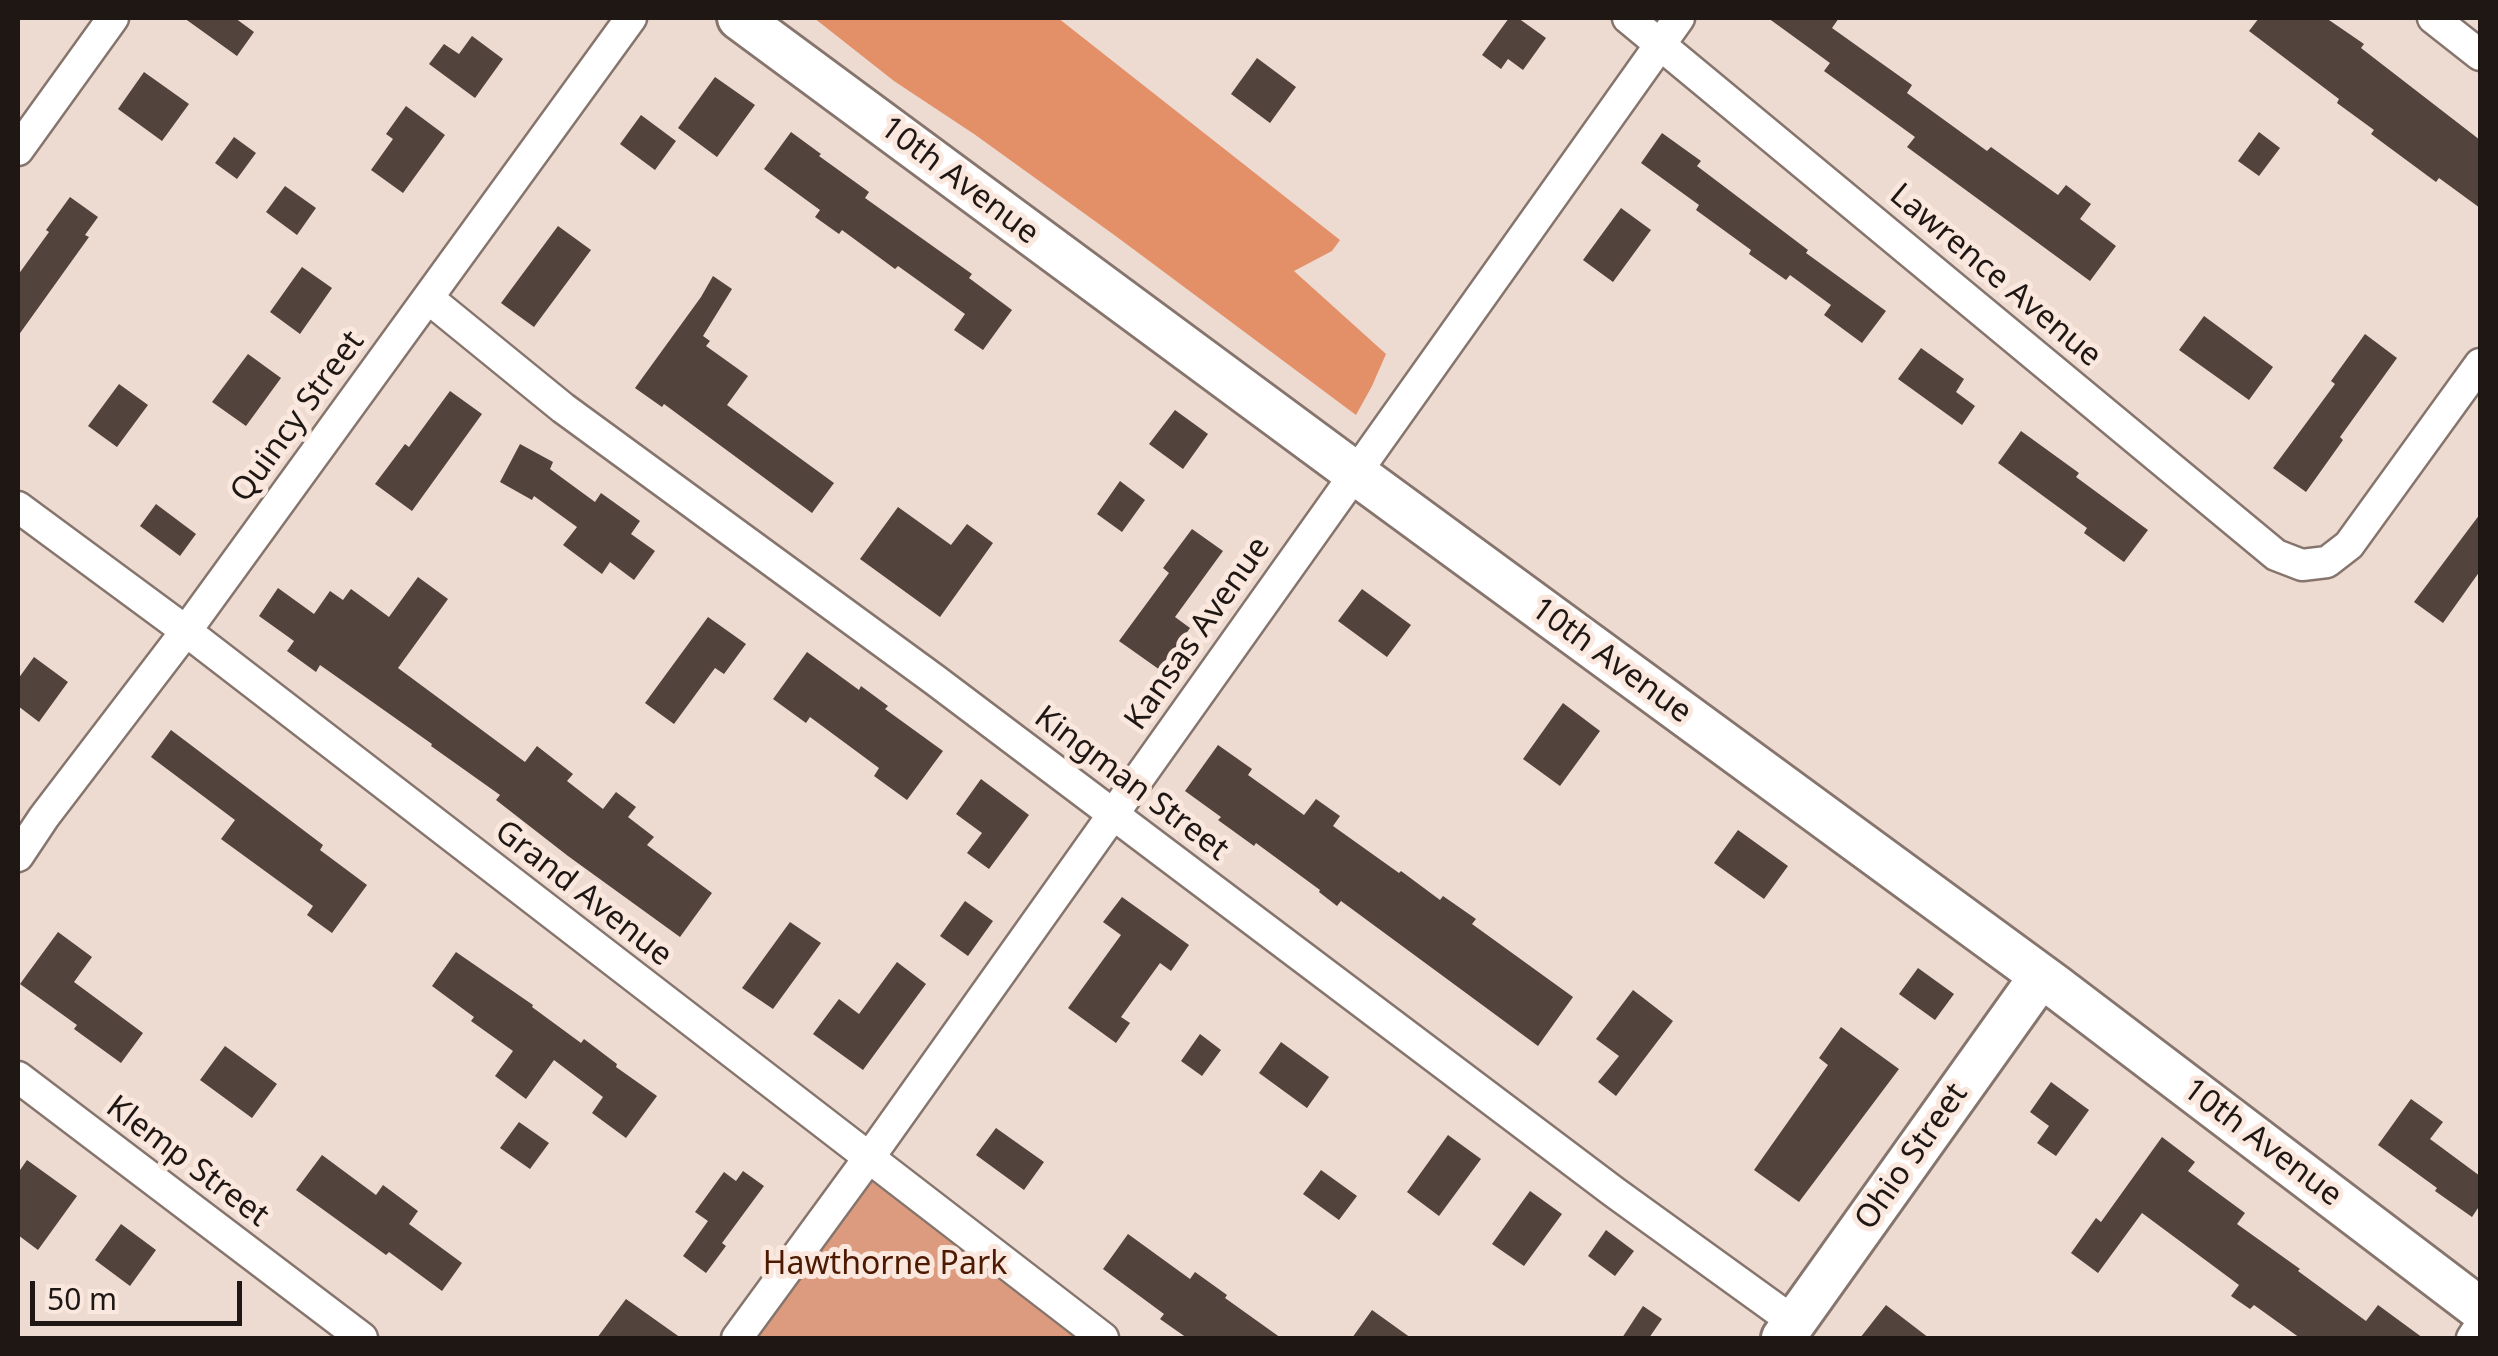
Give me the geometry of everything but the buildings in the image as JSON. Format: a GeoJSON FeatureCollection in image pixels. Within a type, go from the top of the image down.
{"type":"FeatureCollection","features":[{"type":"Feature","properties":{"kind":"street"},"geometry":{"type":"LineString","coordinates":[[18,150],[114,18]]}},
{"type":"Feature","properties":{"kind":"street","name":"Quincy Street"},"geometry":{"type":"LineString","coordinates":[[18,856],[631,18]]}},
{"type":"Feature","properties":{"kind":"street","name":"10th Avenue"},"geometry":{"type":"LineString","coordinates":[[739,18],[2041,976],[2480,1308]]}},
{"type":"Feature","properties":{"kind":"street","name":"Lawrence Avenue"},"geometry":{"type":"LineString","coordinates":[[1628,18],[2276,554],[2302,565],[2327,562],[2349,545],[2480,364]]}},
{"type":"Feature","properties":{"kind":"street","name":"Kansas Avenue"},"geometry":{"type":"LineString","coordinates":[[738,1338],[1679,18]]}},
{"type":"Feature","properties":{"kind":"street"},"geometry":{"type":"LineString","coordinates":[[2434,18],[2480,55]]}},
{"type":"Feature","properties":{"kind":"street","name":"Kingman Street"},"geometry":{"type":"LineString","coordinates":[[428,298],[563,408],[935,680],[1614,1192],[1788,1330]]}},
{"type":"Feature","properties":{"kind":"street","name":"Grand Avenue"},"geometry":{"type":"LineString","coordinates":[[18,507],[186,631],[1104,1338]]}},
{"type":"Feature","properties":{"kind":"street","name":"Ohio Street"},"geometry":{"type":"LineString","coordinates":[[1788,1330],[2041,976]]}},
{"type":"Feature","properties":{"kind":"street","name":"Klemp Street"},"geometry":{"type":"LineString","coordinates":[[18,1076],[362,1338]]}},
{"type":"Feature","properties":{"kind":"street"},"geometry":{"type":"LineString","coordinates":[[2472,1338],[2480,1326]]}},
{"type":"Feature","properties":{"kind":"green space","name":"Hawthorne Park"},"geometry":{"type":"Polygon","coordinates":[[[868,1159],[1103,1338],[738,1338],[868,1159]]]}},
{"type":"Feature","properties":{"kind":"shaded area"},"geometry":{"type":"Polygon","coordinates":[[[814,18],[1058,18],[1340,240],[1332,251],[1294,271],[1386,354],[1356,415],[1117,237],[894,81],[814,18]]]}}]}
